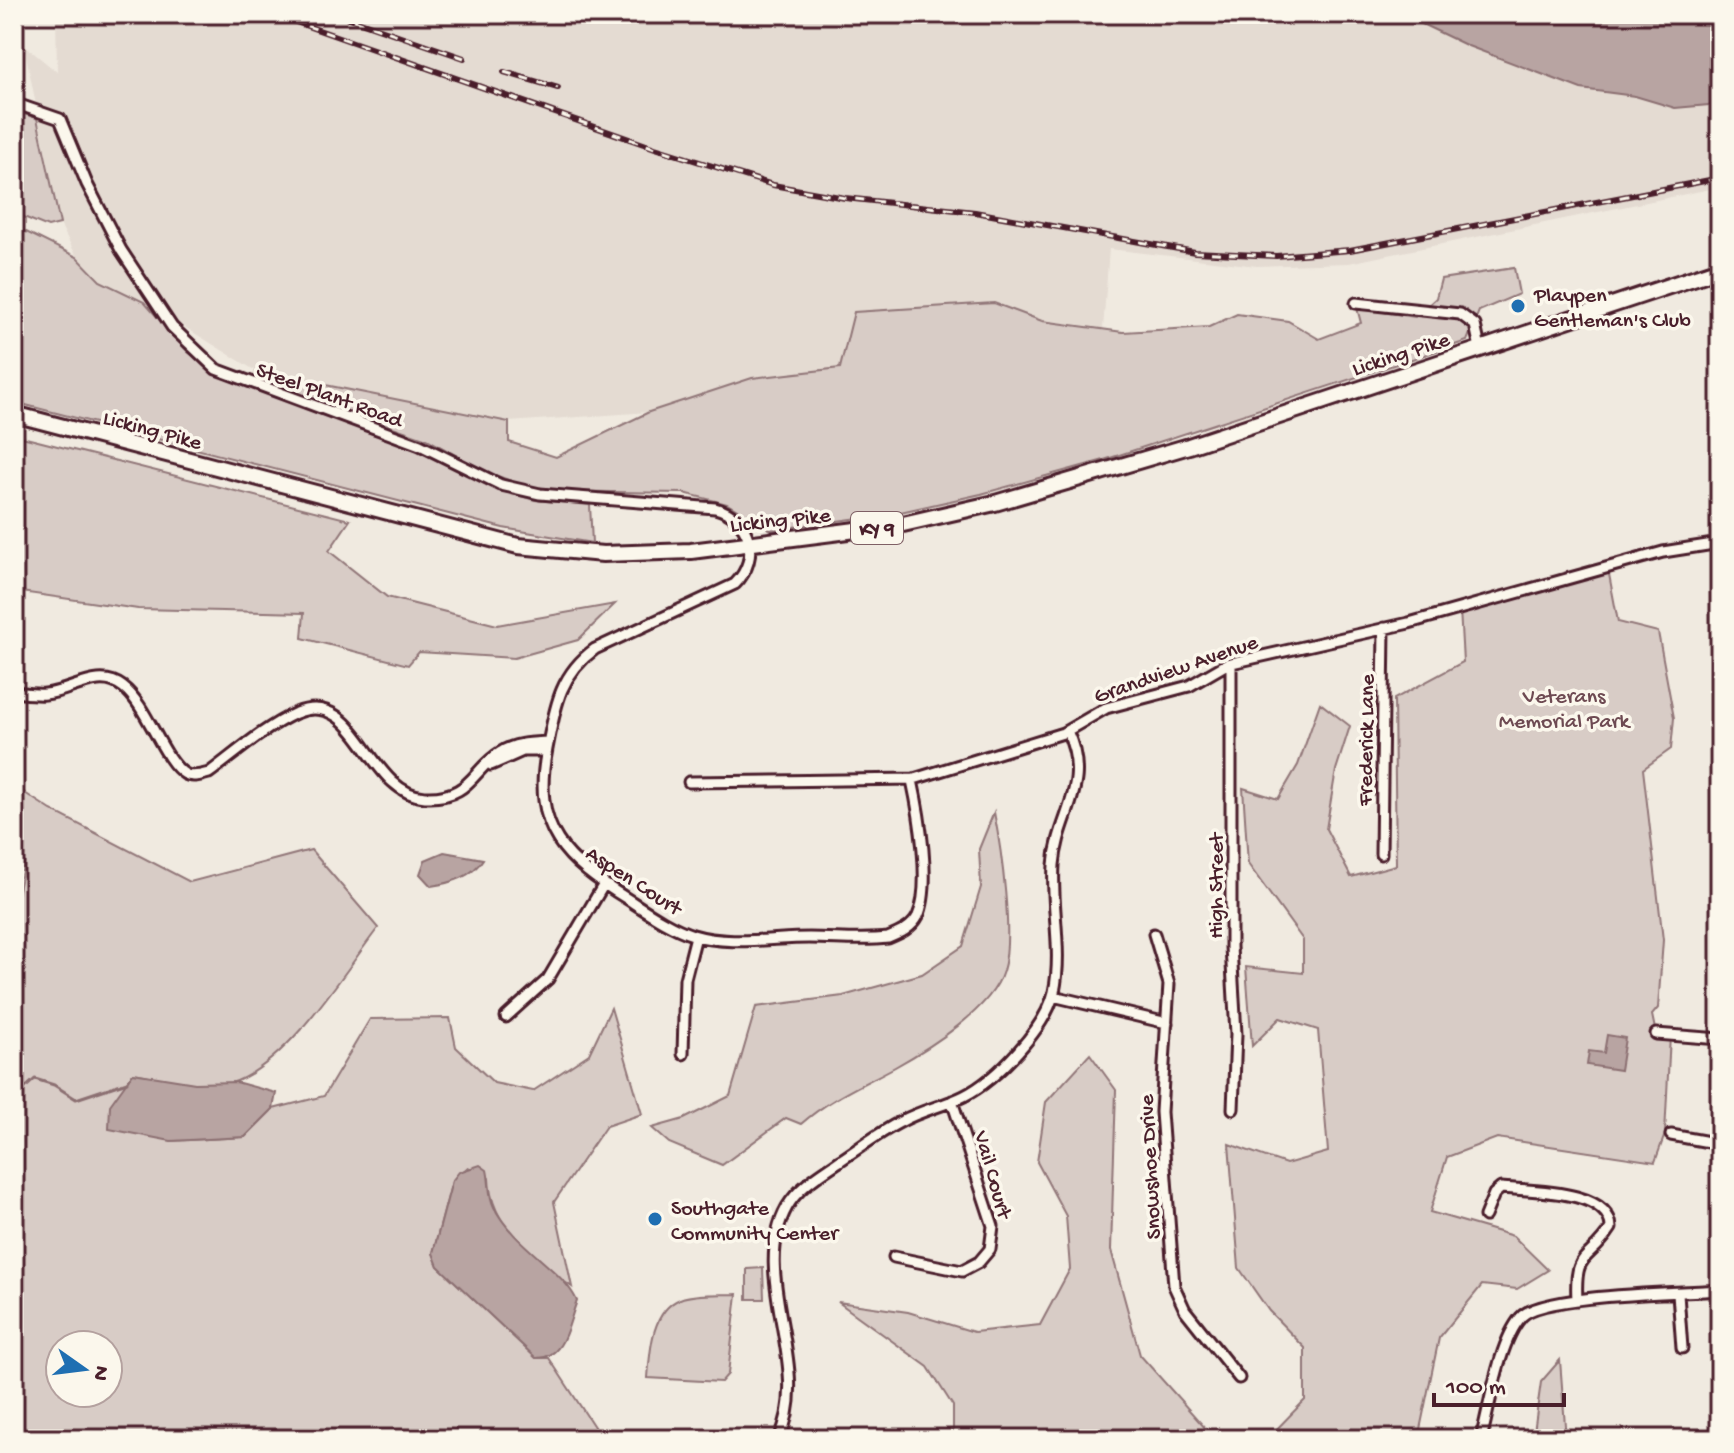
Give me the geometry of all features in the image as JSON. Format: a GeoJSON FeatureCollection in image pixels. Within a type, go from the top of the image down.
{"type":"FeatureCollection","features":[{"type":"Feature","properties":{"kind":"main road","name":"Licking Pike"},"geometry":{"type":"LineString","coordinates":[[14,414],[518,546],[603,554],[691,551],[903,524],[995,503],[1189,446],[1720,269]]}},
{"type":"Feature","properties":{"kind":"street","name":"Steel Plant Road"},"geometry":{"type":"LineString","coordinates":[[14,103],[60,119],[87,184],[121,250],[172,327],[216,369],[420,445],[501,485],[534,493],[729,512],[740,520],[749,543]]}},
{"type":"Feature","properties":{"kind":"street"},"geometry":{"type":"LineString","coordinates":[[1356,303],[1460,314],[1475,325],[1480,348]]}},
{"type":"Feature","properties":{"kind":"street","name":"Aspen Court"},"geometry":{"type":"LineString","coordinates":[[749,543],[748,567],[735,584],[595,649],[580,659],[560,689],[547,746],[543,803],[553,835],[574,864],[696,936],[888,938],[905,930],[917,919],[923,900],[922,849],[912,780]]}},
{"type":"Feature","properties":{"kind":"street"},"geometry":{"type":"LineString","coordinates":[[1720,543],[1720,657]]}},
{"type":"Feature","properties":{"kind":"street","name":"Grandview Avenue"},"geometry":{"type":"LineString","coordinates":[[689,782],[912,780],[1067,731],[1106,708],[1189,686],[1231,663],[1384,628],[1663,552],[1720,543]]}},
{"type":"Feature","properties":{"kind":"street","name":"Frederick Lane"},"geometry":{"type":"LineString","coordinates":[[1381,854],[1384,628]]}},
{"type":"Feature","properties":{"kind":"street","name":"High Street"},"geometry":{"type":"LineString","coordinates":[[1231,663],[1231,947],[1236,1034],[1233,1109]]}},
{"type":"Feature","properties":{"kind":"street"},"geometry":{"type":"LineString","coordinates":[[14,692],[45,694],[94,680],[109,680],[122,685],[185,774],[209,773],[296,713],[310,710],[340,717],[385,777],[413,794],[441,796],[460,789],[496,754],[509,747],[547,746]]}},
{"type":"Feature","properties":{"kind":"street"},"geometry":{"type":"LineString","coordinates":[[779,1439],[791,1409],[792,1390],[775,1242],[785,1209],[797,1193],[888,1128],[952,1101],[997,1073],[1024,1042],[1053,996],[1058,959],[1055,858],[1078,773],[1075,747],[1067,731]]}},
{"type":"Feature","properties":{"kind":"street"},"geometry":{"type":"LineString","coordinates":[[506,1017],[548,979],[604,884]]}},
{"type":"Feature","properties":{"kind":"street","name":"Snowshoe Drive"},"geometry":{"type":"LineString","coordinates":[[1154,934],[1169,984],[1161,1112],[1174,1286],[1185,1310],[1239,1378]]}},
{"type":"Feature","properties":{"kind":"street"},"geometry":{"type":"LineString","coordinates":[[683,1054],[685,983],[696,936]]}},
{"type":"Feature","properties":{"kind":"street"},"geometry":{"type":"LineString","coordinates":[[1053,996],[1167,1023]]}},
{"type":"Feature","properties":{"kind":"street"},"geometry":{"type":"LineString","coordinates":[[1656,1034],[1720,1039]]}},
{"type":"Feature","properties":{"kind":"street","name":"Vail Court"},"geometry":{"type":"LineString","coordinates":[[894,1257],[962,1271],[979,1262],[990,1249],[993,1226],[952,1101]]}},
{"type":"Feature","properties":{"kind":"street"},"geometry":{"type":"LineString","coordinates":[[1671,1135],[1720,1144]]}},
{"type":"Feature","properties":{"kind":"street"},"geometry":{"type":"LineString","coordinates":[[1485,1216],[1494,1194],[1501,1188],[1580,1196],[1606,1213],[1611,1228],[1579,1262],[1575,1272],[1577,1300]]}},
{"type":"Feature","properties":{"kind":"street"},"geometry":{"type":"LineString","coordinates":[[1481,1439],[1509,1337],[1520,1318],[1539,1306],[1577,1300],[1720,1290]]}},
{"type":"Feature","properties":{"kind":"street"},"geometry":{"type":"LineString","coordinates":[[1678,1294],[1682,1348]]}},
{"type":"Feature","properties":{"kind":"shaded area"},"geometry":{"type":"Polygon","coordinates":[[[56,14],[1401,14],[1468,46],[1581,89],[1635,96],[1675,108],[1720,104],[1720,187],[1349,263],[1257,266],[1109,249],[1103,329],[1042,321],[994,303],[841,368],[752,378],[649,412],[509,422],[256,371],[144,302],[100,281],[77,257],[60,224],[24,45],[57,72],[56,14]]]}},
{"type":"Feature","properties":{"kind":"shaded area"},"geometry":{"type":"Polygon","coordinates":[[[1401,14],[1720,14],[1720,104],[1675,108],[1635,96],[1581,89],[1468,46],[1401,14]]]}},
{"type":"Feature","properties":{"kind":"shaded area"},"geometry":{"type":"Polygon","coordinates":[[[444,852],[483,859],[461,878],[431,886],[420,874],[425,860],[444,852]]]}},
{"type":"Feature","properties":{"kind":"shaded area"},"geometry":{"type":"Polygon","coordinates":[[[1607,1035],[1625,1038],[1620,1070],[1587,1065],[1589,1051],[1604,1053],[1607,1035]]]}},
{"type":"Feature","properties":{"kind":"shaded area"},"geometry":{"type":"Polygon","coordinates":[[[133,1073],[195,1083],[236,1082],[276,1093],[273,1109],[245,1137],[171,1141],[109,1129],[110,1105],[133,1073]]]}},
{"type":"Feature","properties":{"kind":"shaded area"},"geometry":{"type":"Polygon","coordinates":[[[480,1165],[487,1170],[492,1203],[503,1221],[525,1246],[561,1278],[577,1301],[564,1338],[546,1357],[536,1358],[438,1266],[433,1253],[452,1181],[459,1172],[480,1165]]]}},
{"type":"Feature","properties":{"kind":"green space"},"geometry":{"type":"Polygon","coordinates":[[[14,111],[37,118],[60,224],[48,227],[14,213],[14,111]]]}},
{"type":"Feature","properties":{"kind":"green space"},"geometry":{"type":"Polygon","coordinates":[[[14,226],[77,257],[100,281],[144,302],[188,352],[224,378],[436,457],[498,490],[535,500],[590,505],[592,543],[503,528],[14,402],[14,226]]]}},
{"type":"Feature","properties":{"kind":"green space"},"geometry":{"type":"Polygon","coordinates":[[[1514,268],[1519,294],[1479,311],[1467,341],[1104,460],[981,494],[896,513],[771,530],[727,504],[684,493],[539,491],[484,471],[427,439],[255,379],[256,371],[509,422],[509,442],[556,457],[649,412],[752,378],[840,368],[854,312],[994,303],[1042,321],[1123,332],[1209,327],[1237,314],[1288,321],[1319,339],[1361,323],[1357,308],[1415,317],[1436,298],[1441,279],[1514,268]]]}},
{"type":"Feature","properties":{"kind":"green space"},"geometry":{"type":"Polygon","coordinates":[[[14,435],[350,520],[329,551],[387,597],[497,625],[615,604],[578,640],[514,658],[419,652],[408,665],[302,638],[304,613],[138,609],[14,591],[14,435]]]}},
{"type":"Feature","properties":{"kind":"green space","name":"Veterans Memorial Park"},"geometry":{"type":"Polygon","coordinates":[[[1608,569],[1618,622],[1658,632],[1674,718],[1671,749],[1643,769],[1663,940],[1658,1008],[1652,1015],[1656,1034],[1670,1035],[1665,1134],[1655,1162],[1497,1138],[1447,1157],[1430,1212],[1513,1236],[1548,1270],[1517,1289],[1482,1285],[1439,1338],[1418,1439],[1267,1439],[1305,1400],[1305,1348],[1269,1311],[1239,1268],[1229,1144],[1286,1164],[1328,1152],[1318,1030],[1280,1018],[1252,1046],[1246,967],[1303,973],[1303,940],[1248,864],[1243,788],[1278,799],[1298,765],[1320,703],[1350,726],[1336,770],[1326,829],[1351,877],[1396,865],[1394,699],[1463,662],[1460,609],[1608,569]]]}},
{"type":"Feature","properties":{"kind":"green space"},"geometry":{"type":"Polygon","coordinates":[[[14,786],[51,810],[190,882],[311,850],[378,928],[296,1034],[277,1054],[237,1081],[214,1085],[133,1073],[127,1082],[171,1141],[245,1137],[273,1109],[324,1096],[370,1019],[450,1018],[456,1047],[494,1083],[533,1091],[589,1054],[611,1008],[642,1114],[606,1126],[554,1202],[572,1287],[517,1241],[497,1212],[489,1178],[468,1167],[452,1181],[433,1253],[438,1266],[536,1358],[549,1358],[602,1439],[14,1439],[14,909],[24,862],[14,860],[14,786]]]}},
{"type":"Feature","properties":{"kind":"green space"},"geometry":{"type":"Polygon","coordinates":[[[994,812],[1005,892],[1006,956],[997,985],[973,1013],[925,1049],[834,1100],[801,1124],[786,1118],[722,1165],[669,1143],[652,1128],[684,1119],[730,1096],[756,1007],[843,996],[922,974],[963,946],[981,887],[979,849],[994,812]]]}},
{"type":"Feature","properties":{"kind":"green space"},"geometry":{"type":"Polygon","coordinates":[[[1090,1054],[1116,1090],[1111,1250],[1140,1355],[1215,1439],[926,1439],[953,1430],[953,1406],[928,1367],[838,1302],[908,1312],[974,1332],[1040,1325],[1070,1269],[1066,1216],[1037,1162],[1046,1102],[1090,1054]]]}},
{"type":"Feature","properties":{"kind":"green space"},"geometry":{"type":"Polygon","coordinates":[[[763,1268],[764,1299],[747,1299],[747,1269],[763,1268]]]}},
{"type":"Feature","properties":{"kind":"green space"},"geometry":{"type":"Polygon","coordinates":[[[737,1294],[728,1374],[721,1382],[648,1378],[654,1333],[670,1305],[693,1296],[737,1294]]]}},
{"type":"Feature","properties":{"kind":"green space"},"geometry":{"type":"Polygon","coordinates":[[[1560,1360],[1566,1439],[1533,1439],[1541,1382],[1560,1360]]]}},
{"type":"Feature","properties":{"kind":"waterway"},"geometry":{"type":"LineString","coordinates":[[14,1098],[35,1079],[54,1085],[76,1099],[127,1082]]}},
{"type":"Feature","properties":{"kind":"railway"},"geometry":{"type":"LineString","coordinates":[[273,14],[655,148],[773,185],[845,198],[975,212],[1195,252],[1276,256],[1350,250],[1720,178]]}},
{"type":"Feature","properties":{"kind":"railway"},"geometry":{"type":"LineString","coordinates":[[337,14],[464,58]]}},
{"type":"Feature","properties":{"kind":"railway"},"geometry":{"type":"LineString","coordinates":[[504,72],[558,88]]}},
{"type":"Feature","properties":{"kind":"place","name":"Playpen Gentleman's Club"},"geometry":{"type":"Point","coordinates":[1518,306]}},
{"type":"Feature","properties":{"kind":"place","name":"Southgate Community Center"},"geometry":{"type":"Point","coordinates":[655,1219]}}]}
